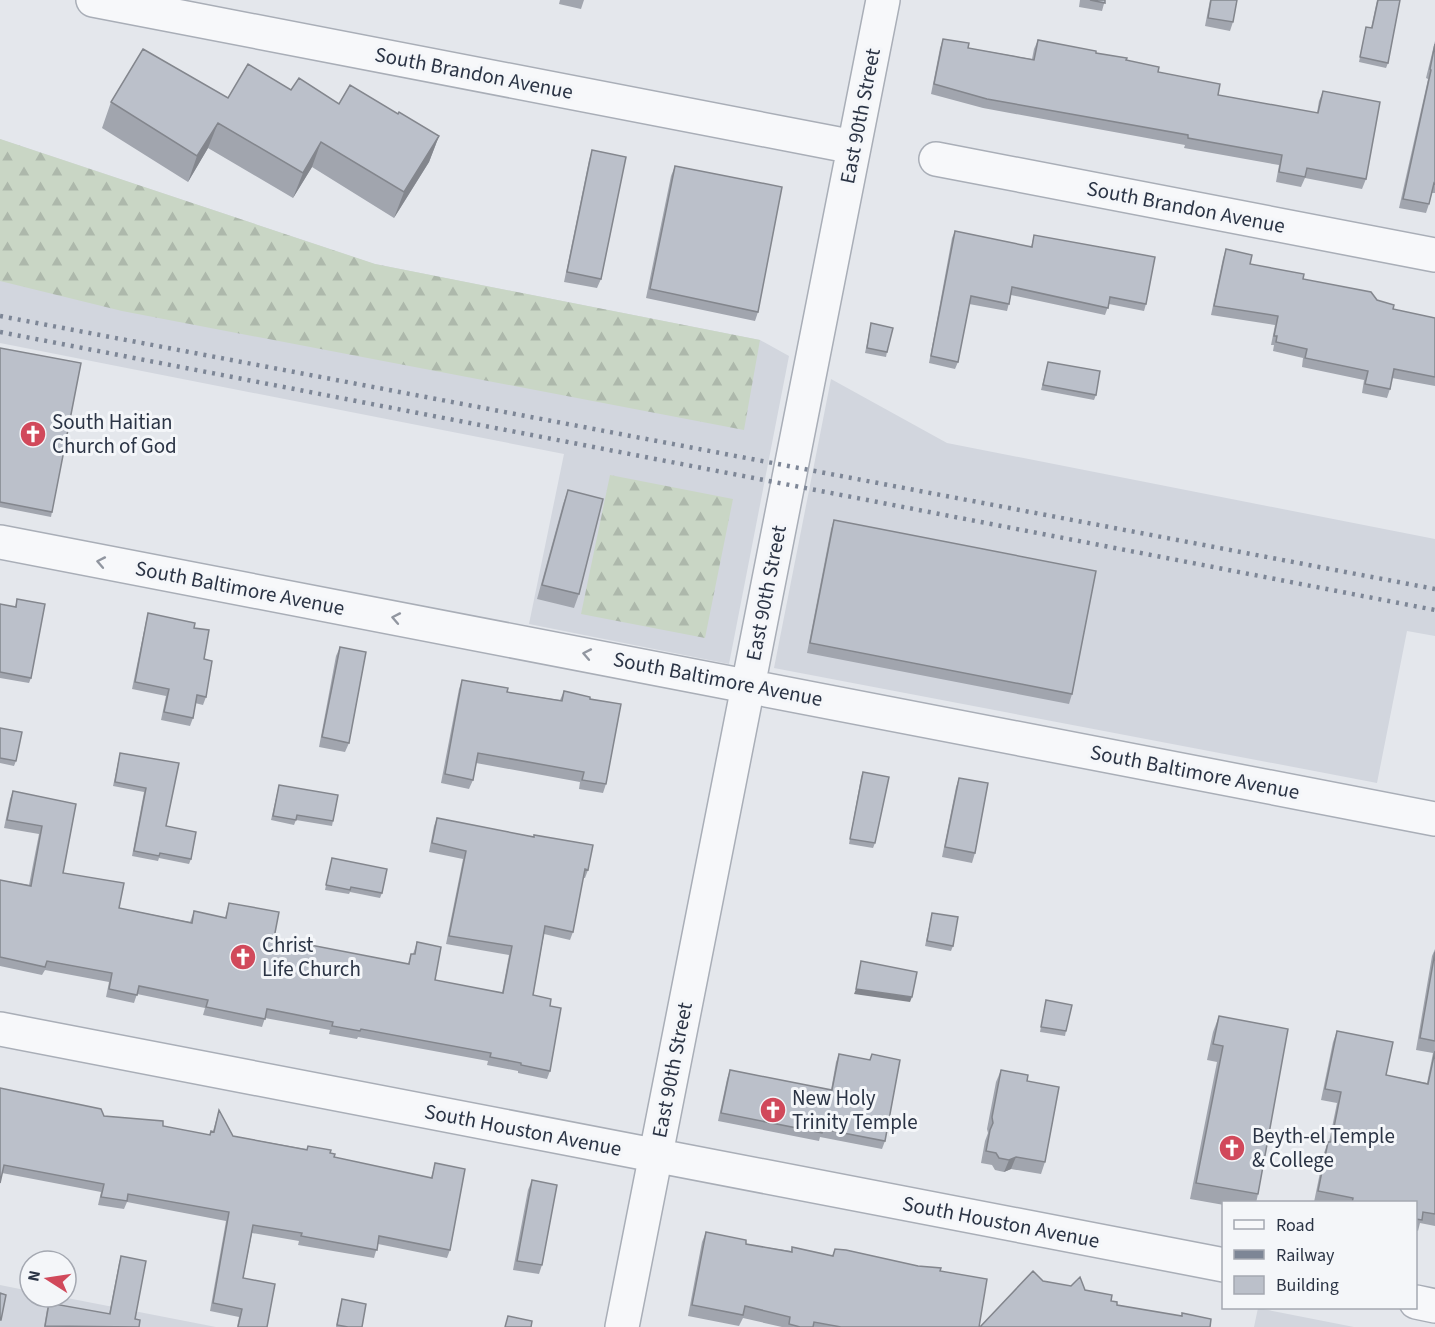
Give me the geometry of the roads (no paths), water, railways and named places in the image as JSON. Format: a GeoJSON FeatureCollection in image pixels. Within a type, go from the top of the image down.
{"type":"FeatureCollection","features":[{"type":"Feature","properties":{"kind":"street","name":"South Brandon Avenue"},"geometry":{"type":"LineString","coordinates":[[93,0],[854,147]]}},
{"type":"Feature","properties":{"kind":"street","name":"East 90th Street"},"geometry":{"type":"LineString","coordinates":[[622,1327],[883,0]]}},
{"type":"Feature","properties":{"kind":"street","name":"South Brandon Avenue"},"geometry":{"type":"LineString","coordinates":[[936,159],[1435,255]]}},
{"type":"Feature","properties":{"kind":"street","name":"South Baltimore Avenue"},"geometry":{"type":"LineString","coordinates":[[0,542],[1435,819]]}},
{"type":"Feature","properties":{"kind":"street","name":"South Houston Avenue"},"geometry":{"type":"LineString","coordinates":[[0,1029],[1222,1265]]}},
{"type":"Feature","properties":{"kind":"street"},"geometry":{"type":"LineString","coordinates":[[1417,1302],[1435,1306]]}},
{"type":"Feature","properties":{"kind":"railway"},"geometry":{"type":"LineString","coordinates":[[0,316],[1435,589]]}},
{"type":"Feature","properties":{"kind":"railway"},"geometry":{"type":"LineString","coordinates":[[0,332],[1435,610]]}},
{"type":"Feature","properties":{"kind":"place","name":"South Haitian Church of God"},"geometry":{"type":"Point","coordinates":[33,434]}},
{"type":"Feature","properties":{"kind":"place","name":"Christ Life Church"},"geometry":{"type":"Point","coordinates":[243,957]}},
{"type":"Feature","properties":{"kind":"place","name":"New Holy Trinity Temple"},"geometry":{"type":"Point","coordinates":[773,1110]}},
{"type":"Feature","properties":{"kind":"place","name":"Beyth-el Temple & College"},"geometry":{"type":"Point","coordinates":[1232,1148]}}]}
